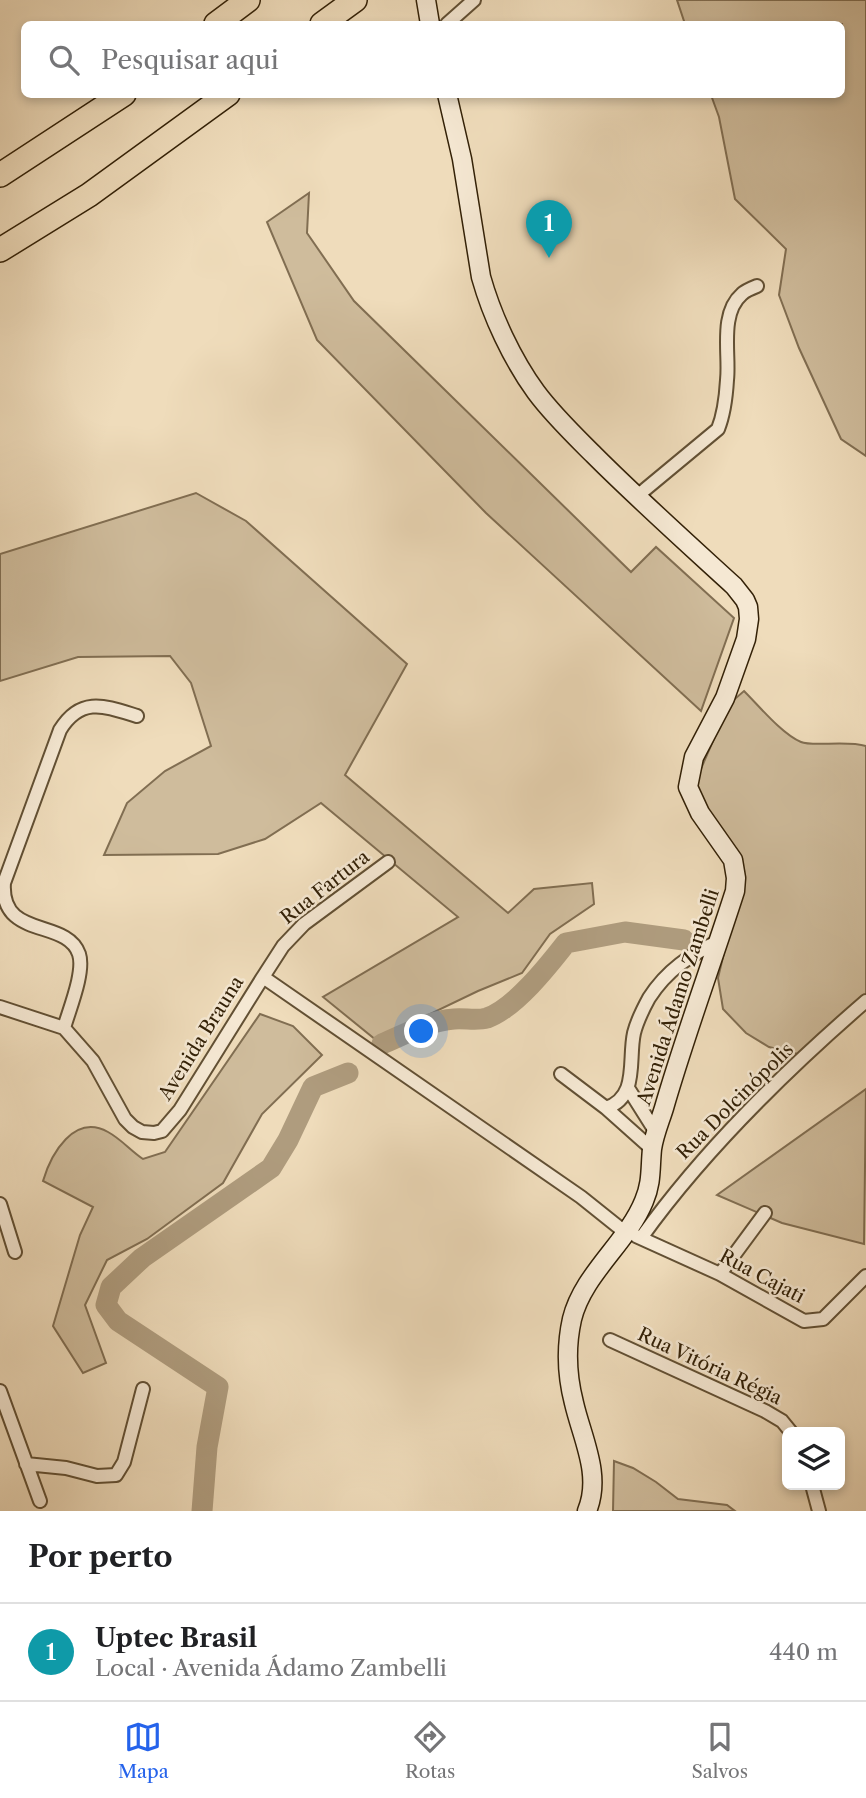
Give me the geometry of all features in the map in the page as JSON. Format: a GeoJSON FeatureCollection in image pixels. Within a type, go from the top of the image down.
{"type":"FeatureCollection","features":[{"type":"Feature","properties":{"kind":"highway"},"geometry":{"type":"LineString","coordinates":[[220,21],[248,0]]}},
{"type":"Feature","properties":{"kind":"highway"},"geometry":{"type":"LineString","coordinates":[[326,21],[355,0]]}},
{"type":"Feature","properties":{"kind":"highway"},"geometry":{"type":"LineString","coordinates":[[0,175],[118,98]]}},
{"type":"Feature","properties":{"kind":"highway"},"geometry":{"type":"LineString","coordinates":[[0,250],[89,195],[222,98]]}},
{"type":"Feature","properties":{"kind":"street"},"geometry":{"type":"LineString","coordinates":[[426,0],[430,21]]}},
{"type":"Feature","properties":{"kind":"street"},"geometry":{"type":"LineString","coordinates":[[450,21],[474,0]]}},
{"type":"Feature","properties":{"kind":"street","name":"Avenida Ádamo Zambelli"},"geometry":{"type":"LineString","coordinates":[[448,98],[462,159],[477,264],[486,293],[522,370],[559,420],[636,497],[734,586],[748,607],[748,628],[737,667],[725,698],[694,757],[688,787],[693,803],[730,853],[736,869],[735,891],[654,1141],[652,1178],[632,1234],[579,1301],[569,1336],[568,1368],[573,1402],[593,1479],[587,1511]]}},
{"type":"Feature","properties":{"kind":"street"},"geometry":{"type":"LineString","coordinates":[[636,497],[718,429],[723,416],[728,379],[727,343],[733,309],[741,294],[757,286]]}},
{"type":"Feature","properties":{"kind":"street"},"geometry":{"type":"LineString","coordinates":[[0,1007],[64,1028],[79,972],[79,954],[70,941],[21,920],[6,908],[4,883],[60,730],[67,719],[75,711],[91,707],[109,707],[137,716]]}},
{"type":"Feature","properties":{"kind":"street","name":"Rua Fartura"},"geometry":{"type":"LineString","coordinates":[[263,977],[283,946],[304,923],[388,862]]}},
{"type":"Feature","properties":{"kind":"street"},"geometry":{"type":"LineString","coordinates":[[606,1108],[620,1101],[628,1088],[635,1032],[649,998],[664,978],[682,962],[719,941]]}},
{"type":"Feature","properties":{"kind":"street","name":"Avenida Brauna"},"geometry":{"type":"LineString","coordinates":[[64,1028],[93,1061],[125,1119],[133,1127],[154,1133],[162,1131],[180,1110],[263,977],[632,1234]]}},
{"type":"Feature","properties":{"kind":"street","name":"Rua Dolcinópolis"},"geometry":{"type":"LineString","coordinates":[[632,1234],[791,1071],[866,1001]]}},
{"type":"Feature","properties":{"kind":"street"},"geometry":{"type":"LineString","coordinates":[[561,1074],[654,1141]]}},
{"type":"Feature","properties":{"kind":"street"},"geometry":{"type":"LineString","coordinates":[[628,1088],[654,1141]]}},
{"type":"Feature","properties":{"kind":"street"},"geometry":{"type":"LineString","coordinates":[[0,1204],[15,1252]]}},
{"type":"Feature","properties":{"kind":"street"},"geometry":{"type":"LineString","coordinates":[[720,1274],[765,1213]]}},
{"type":"Feature","properties":{"kind":"street","name":"Rua Cajati"},"geometry":{"type":"LineString","coordinates":[[632,1234],[720,1274],[804,1321],[823,1319],[866,1276]]}},
{"type":"Feature","properties":{"kind":"street","name":"Rua Vitória Régia"},"geometry":{"type":"LineString","coordinates":[[610,1340],[765,1411],[787,1427]]}},
{"type":"Feature","properties":{"kind":"street"},"geometry":{"type":"LineString","coordinates":[[26,1464],[66,1468],[97,1476],[116,1475],[124,1462],[144,1389]]}},
{"type":"Feature","properties":{"kind":"street"},"geometry":{"type":"LineString","coordinates":[[0,1391],[40,1501]]}},
{"type":"Feature","properties":{"kind":"street"},"geometry":{"type":"LineString","coordinates":[[813,1490],[819,1511]]}},
{"type":"Feature","properties":{"kind":"shaded area"},"geometry":{"type":"Polygon","coordinates":[[[677,0],[866,0],[866,456],[841,439],[799,348],[779,295],[786,249],[735,199],[719,117],[712,98],[845,98],[845,21],[684,21],[677,0]]]}},
{"type":"Feature","properties":{"kind":"shaded area"},"geometry":{"type":"Polygon","coordinates":[[[309,193],[307,233],[354,301],[631,572],[656,547],[734,618],[701,711],[486,513],[317,340],[267,222],[309,193]]]}},
{"type":"Feature","properties":{"kind":"shaded area"},"geometry":{"type":"Polygon","coordinates":[[[196,493],[246,521],[407,664],[345,775],[508,913],[534,889],[592,883],[594,904],[550,934],[522,973],[376,1040],[323,997],[458,917],[321,803],[265,839],[218,854],[104,855],[127,803],[165,771],[211,746],[191,683],[170,656],[78,657],[0,681],[0,554],[196,493]]]}},
{"type":"Feature","properties":{"kind":"shaded area"},"geometry":{"type":"Polygon","coordinates":[[[744,691],[779,726],[801,742],[866,746],[866,996],[802,1055],[769,1047],[746,1033],[723,1009],[718,978],[741,882],[697,798],[697,778],[729,704],[744,691]]]}},
{"type":"Feature","properties":{"kind":"shaded area"},"geometry":{"type":"Polygon","coordinates":[[[260,1014],[293,1026],[322,1055],[262,1114],[223,1183],[147,1239],[107,1260],[85,1305],[106,1363],[83,1373],[53,1326],[80,1235],[93,1207],[43,1181],[52,1159],[66,1139],[85,1128],[108,1132],[143,1159],[165,1152],[260,1014]]]}},
{"type":"Feature","properties":{"kind":"shaded area"},"geometry":{"type":"Polygon","coordinates":[[[866,1089],[864,1244],[782,1223],[717,1195],[866,1089]]]}},
{"type":"Feature","properties":{"kind":"shaded area"},"geometry":{"type":"Polygon","coordinates":[[[614,1461],[633,1468],[678,1499],[727,1505],[735,1511],[613,1511],[614,1461]]]}},
{"type":"Feature","properties":{"kind":"waterway"},"geometry":{"type":"LineString","coordinates":[[382,1044],[435,1022],[483,1019],[498,1013],[530,985],[566,943],[625,932],[684,940]]}},
{"type":"Feature","properties":{"kind":"waterway"},"geometry":{"type":"LineString","coordinates":[[202,1511],[207,1447],[218,1387],[118,1321],[106,1305],[111,1287],[142,1258],[271,1168],[288,1140],[313,1087],[348,1073]]}},
{"type":"Feature","properties":{"kind":"place","name":"Uptec Brasil"},"geometry":{"type":"Point","coordinates":[549,258]}}]}
